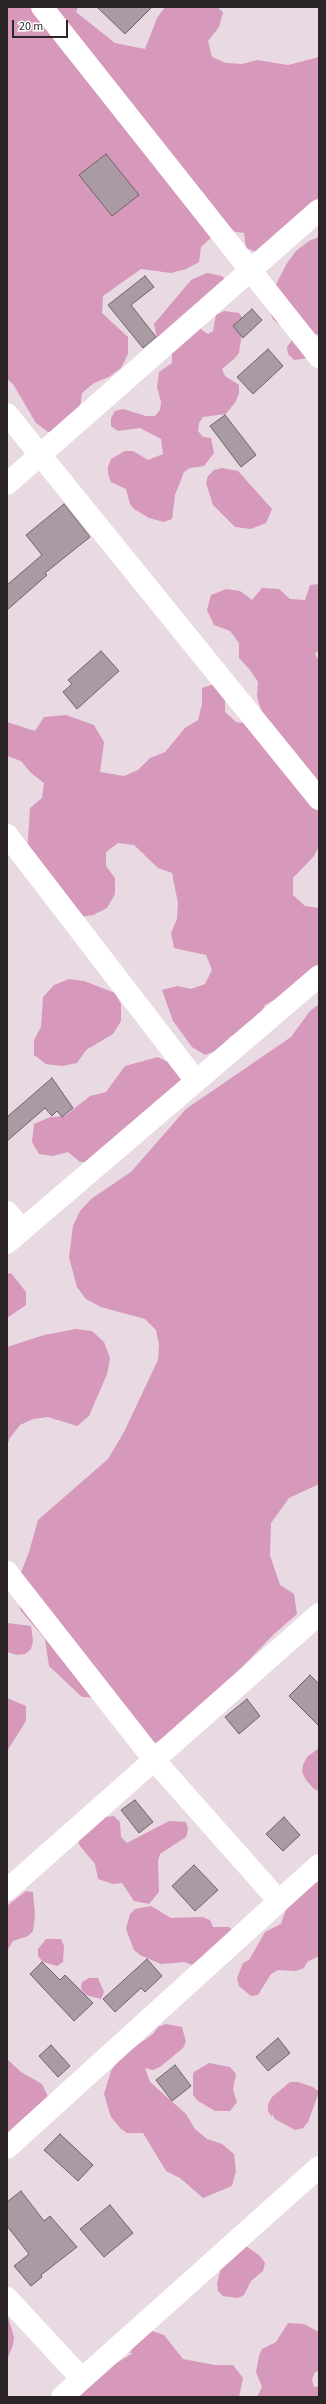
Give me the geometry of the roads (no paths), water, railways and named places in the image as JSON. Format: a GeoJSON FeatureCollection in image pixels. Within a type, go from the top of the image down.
{"type":"FeatureCollection","features":[{"type":"Feature","properties":{"kind":"street"},"geometry":{"type":"LineString","coordinates":[[42,7],[319,357]]}},
{"type":"Feature","properties":{"kind":"street"},"geometry":{"type":"LineString","coordinates":[[7,484],[319,210]]}},
{"type":"Feature","properties":{"kind":"street"},"geometry":{"type":"LineString","coordinates":[[7,414],[319,799]]}},
{"type":"Feature","properties":{"kind":"street"},"geometry":{"type":"LineString","coordinates":[[7,835],[196,1081]]}},
{"type":"Feature","properties":{"kind":"street"},"geometry":{"type":"LineString","coordinates":[[7,1212],[14,1236],[319,976]]}},
{"type":"Feature","properties":{"kind":"street"},"geometry":{"type":"LineString","coordinates":[[7,1572],[155,1761],[279,1902]]}},
{"type":"Feature","properties":{"kind":"street"},"geometry":{"type":"LineString","coordinates":[[7,1890],[155,1761],[319,1614]]}},
{"type":"Feature","properties":{"kind":"street"},"geometry":{"type":"LineString","coordinates":[[7,2148],[319,1865]]}},
{"type":"Feature","properties":{"kind":"street"},"geometry":{"type":"LineString","coordinates":[[62,2397],[319,2167]]}},
{"type":"Feature","properties":{"kind":"street"},"geometry":{"type":"LineString","coordinates":[[7,2298],[82,2379]]}}]}
